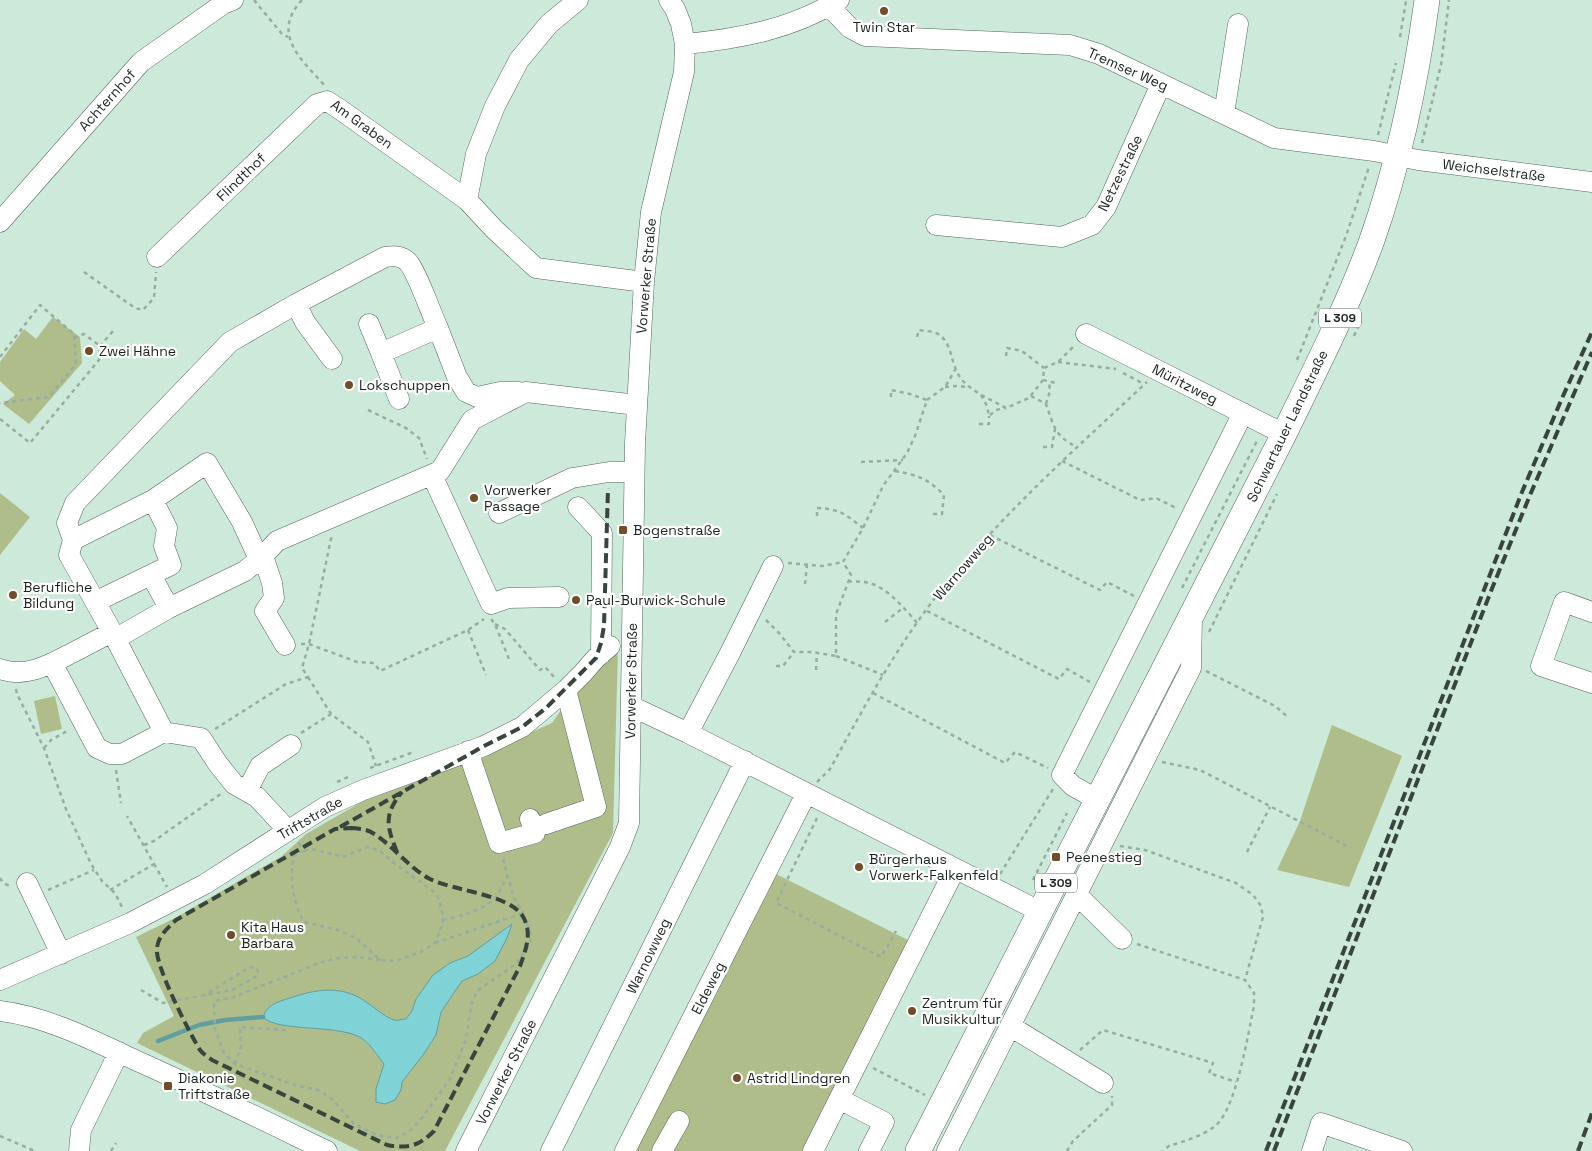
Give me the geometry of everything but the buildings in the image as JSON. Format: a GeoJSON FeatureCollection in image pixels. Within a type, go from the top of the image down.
{"type":"FeatureCollection","features":[{"type":"Feature","properties":{"kind":"main road","name":"Schwartauer Landstraße"},"geometry":{"type":"LineString","coordinates":[[918,1151],[1192,615],[1275,429],[1340,317],[1368,248],[1386,153],[1419,61],[1427,0]]}},
{"type":"Feature","properties":{"kind":"street","name":"Achternhof"},"geometry":{"type":"LineString","coordinates":[[4,209],[141,62],[223,4],[233,0]]}},
{"type":"Feature","properties":{"kind":"street"},"geometry":{"type":"LineString","coordinates":[[578,0],[549,24],[518,60],[495,106],[476,154],[467,200],[494,229],[536,268],[644,282]]}},
{"type":"Feature","properties":{"kind":"street","name":"Vorwerker Straße"},"geometry":{"type":"LineString","coordinates":[[466,1151],[620,847],[629,823],[634,472],[644,282],[651,212],[684,72],[685,44],[681,24],[669,0]]}},
{"type":"Feature","properties":{"kind":"street"},"geometry":{"type":"LineString","coordinates":[[685,44],[736,39],[788,25],[834,3]]}},
{"type":"Feature","properties":{"kind":"street","name":"Tremser Weg"},"geometry":{"type":"LineString","coordinates":[[834,3],[850,28],[865,36],[1070,45],[1099,54],[1274,138],[1386,153]]}},
{"type":"Feature","properties":{"kind":"street"},"geometry":{"type":"LineString","coordinates":[[1224,114],[1238,24]]}},
{"type":"Feature","properties":{"kind":"street","name":"Netzestraße"},"geometry":{"type":"LineString","coordinates":[[936,225],[1062,237],[1092,225],[1106,207],[1161,84]]}},
{"type":"Feature","properties":{"kind":"street","name":"Am Graben"},"geometry":{"type":"LineString","coordinates":[[327,102],[467,200]]}},
{"type":"Feature","properties":{"kind":"street","name":"Flindthof"},"geometry":{"type":"LineString","coordinates":[[157,257],[317,104],[327,102]]}},
{"type":"Feature","properties":{"kind":"street","name":"Weichselstraße"},"geometry":{"type":"LineString","coordinates":[[1386,153],[1418,160],[1592,182]]}},
{"type":"Feature","properties":{"kind":"street"},"geometry":{"type":"LineString","coordinates":[[164,732],[114,635],[69,555],[73,540],[67,523],[75,503],[230,342],[296,304],[385,257],[398,256],[407,261],[414,273],[457,377],[466,392],[477,398],[500,392],[526,392],[637,405]]}},
{"type":"Feature","properties":{"kind":"street"},"geometry":{"type":"LineString","coordinates":[[296,304],[332,359]]}},
{"type":"Feature","properties":{"kind":"street"},"geometry":{"type":"LineString","coordinates":[[369,324],[399,399]]}},
{"type":"Feature","properties":{"kind":"street"},"geometry":{"type":"LineString","coordinates":[[381,353],[438,328]]}},
{"type":"Feature","properties":{"kind":"street","name":"Müritzweg"},"geometry":{"type":"LineString","coordinates":[[1086,334],[1275,429]]}},
{"type":"Feature","properties":{"kind":"street"},"geometry":{"type":"LineString","coordinates":[[7,671],[39,669],[114,635],[256,562],[277,541],[440,471],[472,420],[526,392]]}},
{"type":"Feature","properties":{"kind":"street"},"geometry":{"type":"LineString","coordinates":[[1098,800],[1073,786],[1062,775],[1150,604],[1243,413]]}},
{"type":"Feature","properties":{"kind":"street"},"geometry":{"type":"LineString","coordinates":[[73,540],[153,500],[208,463],[242,522],[259,574],[272,584],[274,598],[265,611],[285,645]]}},
{"type":"Feature","properties":{"kind":"street"},"geometry":{"type":"LineString","coordinates":[[499,513],[572,478],[608,472],[634,472]]}},
{"type":"Feature","properties":{"kind":"street"},"geometry":{"type":"LineString","coordinates":[[432,475],[492,604],[508,598],[559,597]]}},
{"type":"Feature","properties":{"kind":"street"},"geometry":{"type":"LineString","coordinates":[[95,602],[172,565],[164,546],[167,528],[153,500]]}},
{"type":"Feature","properties":{"kind":"street","name":"Triftstraße"},"geometry":{"type":"LineString","coordinates":[[0,980],[130,923],[205,884],[325,807],[363,790],[484,746],[522,727],[566,690],[606,650],[602,533],[578,507]]}},
{"type":"Feature","properties":{"kind":"street"},"geometry":{"type":"LineString","coordinates":[[688,733],[773,566]]}},
{"type":"Feature","properties":{"kind":"street"},"geometry":{"type":"LineString","coordinates":[[151,575],[169,608]]}},
{"type":"Feature","properties":{"kind":"street"},"geometry":{"type":"LineString","coordinates":[[1592,612],[1564,602],[1541,666],[1592,683]]}},
{"type":"Feature","properties":{"kind":"street","name":"Schwartauer Landstraße"},"geometry":{"type":"LineString","coordinates":[[947,1151],[1191,668],[1192,615]]}},
{"type":"Feature","properties":{"kind":"street"},"geometry":{"type":"LineString","coordinates":[[64,657],[84,722],[97,748],[110,754],[122,754],[164,732],[201,738],[218,764],[241,788],[263,804],[288,830]]}},
{"type":"Feature","properties":{"kind":"street"},"geometry":{"type":"LineString","coordinates":[[468,751],[499,843],[535,833],[538,821],[596,808],[566,690]]}},
{"type":"Feature","properties":{"kind":"street"},"geometry":{"type":"LineString","coordinates":[[631,706],[745,761],[814,798],[1041,912]]}},
{"type":"Feature","properties":{"kind":"street"},"geometry":{"type":"LineString","coordinates":[[241,788],[260,766],[291,746]]}},
{"type":"Feature","properties":{"kind":"street","name":"Warnowweg"},"geometry":{"type":"LineString","coordinates":[[551,1151],[745,761]]}},
{"type":"Feature","properties":{"kind":"street","name":"Eldeweg"},"geometry":{"type":"LineString","coordinates":[[625,1151],[790,824],[814,798]]}},
{"type":"Feature","properties":{"kind":"street"},"geometry":{"type":"LineString","coordinates":[[813,1151],[955,868]]}},
{"type":"Feature","properties":{"kind":"street"},"geometry":{"type":"LineString","coordinates":[[30,890],[60,954]]}},
{"type":"Feature","properties":{"kind":"street"},"geometry":{"type":"LineString","coordinates":[[1076,895],[1122,939]]}},
{"type":"Feature","properties":{"kind":"street"},"geometry":{"type":"LineString","coordinates":[[0,1011],[16,1013],[49,1022],[197,1088],[327,1151]]}},
{"type":"Feature","properties":{"kind":"street"},"geometry":{"type":"LineString","coordinates":[[1010,1026],[1103,1083]]}},
{"type":"Feature","properties":{"kind":"street"},"geometry":{"type":"LineString","coordinates":[[79,1151],[81,1130],[119,1052]]}},
{"type":"Feature","properties":{"kind":"street"},"geometry":{"type":"LineString","coordinates":[[839,1098],[884,1122],[870,1151]]}},
{"type":"Feature","properties":{"kind":"street"},"geometry":{"type":"LineString","coordinates":[[662,1151],[679,1121]]}},
{"type":"Feature","properties":{"kind":"street"},"geometry":{"type":"LineString","coordinates":[[1312,1151],[1321,1123],[1402,1151]]}},
{"type":"Feature","properties":{"kind":"path","name":"Am Graben"},"geometry":{"type":"LineString","coordinates":[[254,0],[282,34],[288,37],[298,55],[328,89],[327,102]]}},
{"type":"Feature","properties":{"kind":"path"},"geometry":{"type":"LineString","coordinates":[[288,37],[289,22],[295,8],[302,0]]}},
{"type":"Feature","properties":{"kind":"path"},"geometry":{"type":"LineString","coordinates":[[1400,39],[1406,0]]}},
{"type":"Feature","properties":{"kind":"path"},"geometry":{"type":"LineString","coordinates":[[1296,364],[1346,236],[1386,153],[1397,59]]}},
{"type":"Feature","properties":{"kind":"path"},"geometry":{"type":"LineString","coordinates":[[84,272],[135,308],[144,310],[154,298],[157,257]]}},
{"type":"Feature","properties":{"kind":"path"},"geometry":{"type":"LineString","coordinates":[[0,357],[40,305],[74,334],[76,364],[49,397],[0,403]]}},
{"type":"Feature","properties":{"kind":"path"},"geometry":{"type":"LineString","coordinates":[[917,338],[919,330],[937,333],[948,345],[955,370],[969,387],[1006,408]]}},
{"type":"Feature","properties":{"kind":"path"},"geometry":{"type":"LineString","coordinates":[[0,420],[30,443],[99,360],[100,346],[113,331]]}},
{"type":"Feature","properties":{"kind":"path"},"geometry":{"type":"LineString","coordinates":[[74,338],[84,334],[100,346]]}},
{"type":"Feature","properties":{"kind":"path"},"geometry":{"type":"LineString","coordinates":[[1044,368],[1058,362],[1086,334]]}},
{"type":"Feature","properties":{"kind":"path"},"geometry":{"type":"LineString","coordinates":[[1006,356],[1008,348],[1022,351],[1044,368]]}},
{"type":"Feature","properties":{"kind":"path"},"geometry":{"type":"LineString","coordinates":[[1058,362],[1116,369],[1144,384]]}},
{"type":"Feature","properties":{"kind":"path"},"geometry":{"type":"LineString","coordinates":[[989,416],[996,410],[1006,408],[1031,396],[1043,380],[1044,368]]}},
{"type":"Feature","properties":{"kind":"path"},"geometry":{"type":"LineString","coordinates":[[773,566],[785,563],[822,566],[843,562],[863,528],[883,486],[903,460],[915,436],[927,400],[945,387],[955,370]]}},
{"type":"Feature","properties":{"kind":"path","name":"Warnowweg"},"geometry":{"type":"LineString","coordinates":[[896,931],[882,957],[776,903],[814,798],[882,675],[935,599],[990,535],[1062,461],[1159,371]]}},
{"type":"Feature","properties":{"kind":"path"},"geometry":{"type":"LineString","coordinates":[[1043,380],[1056,383]]}},
{"type":"Feature","properties":{"kind":"path"},"geometry":{"type":"LineString","coordinates":[[1049,382],[1050,391],[1046,404],[1055,429],[1064,441],[1077,447]]}},
{"type":"Feature","properties":{"kind":"path"},"geometry":{"type":"LineString","coordinates":[[945,387],[969,387]]}},
{"type":"Feature","properties":{"kind":"path"},"geometry":{"type":"LineString","coordinates":[[890,398],[891,390],[927,400]]}},
{"type":"Feature","properties":{"kind":"path"},"geometry":{"type":"LineString","coordinates":[[979,424],[989,424],[987,406],[980,393]]}},
{"type":"Feature","properties":{"kind":"path"},"geometry":{"type":"LineString","coordinates":[[1031,396],[1046,404]]}},
{"type":"Feature","properties":{"kind":"path"},"geometry":{"type":"LineString","coordinates":[[368,410],[406,428],[419,438],[432,475]]}},
{"type":"Feature","properties":{"kind":"path"},"geometry":{"type":"LineString","coordinates":[[1043,447],[1052,447],[1055,429]]}},
{"type":"Feature","properties":{"kind":"path"},"geometry":{"type":"LineString","coordinates":[[1182,589],[1275,429]]}},
{"type":"Feature","properties":{"kind":"path"},"geometry":{"type":"LineString","coordinates":[[861,462],[903,460]]}},
{"type":"Feature","properties":{"kind":"path"},"geometry":{"type":"LineString","coordinates":[[1062,461],[1140,500],[1156,498],[1193,516]]}},
{"type":"Feature","properties":{"kind":"path"},"geometry":{"type":"LineString","coordinates":[[895,471],[915,474],[932,482],[944,495],[942,514],[932,514]]}},
{"type":"Feature","properties":{"kind":"path"},"geometry":{"type":"LineString","coordinates":[[816,516],[817,508],[833,508],[847,515],[863,528]]}},
{"type":"Feature","properties":{"kind":"path"},"geometry":{"type":"LineString","coordinates":[[336,516],[309,644],[302,668],[331,714],[368,742],[376,766]]}},
{"type":"Feature","properties":{"kind":"path"},"geometry":{"type":"LineString","coordinates":[[990,535],[1100,590],[1107,582],[1150,604]]}},
{"type":"Feature","properties":{"kind":"path"},"geometry":{"type":"LineString","coordinates":[[836,656],[836,614],[851,575],[843,562]]}},
{"type":"Feature","properties":{"kind":"path"},"geometry":{"type":"LineString","coordinates":[[805,584],[807,565]]}},
{"type":"Feature","properties":{"kind":"path"},"geometry":{"type":"LineString","coordinates":[[848,581],[870,583],[888,593],[904,607],[918,624]]}},
{"type":"Feature","properties":{"kind":"path"},"geometry":{"type":"LineString","coordinates":[[753,607],[779,633],[794,652],[836,656],[882,675]]}},
{"type":"Feature","properties":{"kind":"path"},"geometry":{"type":"LineString","coordinates":[[885,622],[904,607]]}},
{"type":"Feature","properties":{"kind":"path"},"geometry":{"type":"LineString","coordinates":[[927,611],[1059,679],[1067,669],[1105,690]]}},
{"type":"Feature","properties":{"kind":"path"},"geometry":{"type":"LineString","coordinates":[[285,645],[309,644],[357,662],[374,663],[380,671],[468,630],[488,616],[495,624],[509,659]]}},
{"type":"Feature","properties":{"kind":"path"},"geometry":{"type":"LineString","coordinates":[[495,624],[504,629],[540,670],[545,666],[566,690]]}},
{"type":"Feature","properties":{"kind":"path"},"geometry":{"type":"LineString","coordinates":[[468,630],[486,675]]}},
{"type":"Feature","properties":{"kind":"path"},"geometry":{"type":"LineString","coordinates":[[776,666],[783,666],[794,652]]}},
{"type":"Feature","properties":{"kind":"path"},"geometry":{"type":"LineString","coordinates":[[816,670],[817,653]]}},
{"type":"Feature","properties":{"kind":"path"},"geometry":{"type":"LineString","coordinates":[[1198,667],[1275,706],[1289,718]]}},
{"type":"Feature","properties":{"kind":"path"},"geometry":{"type":"LineString","coordinates":[[7,671],[44,748],[66,810],[94,870],[110,890],[115,893],[125,912]]}},
{"type":"Feature","properties":{"kind":"path"},"geometry":{"type":"LineString","coordinates":[[201,738],[286,684],[308,677]]}},
{"type":"Feature","properties":{"kind":"path"},"geometry":{"type":"LineString","coordinates":[[873,693],[1005,763],[1015,752],[1062,775],[992,888]]}},
{"type":"Feature","properties":{"kind":"path"},"geometry":{"type":"LineString","coordinates":[[291,746],[295,737],[331,714]]}},
{"type":"Feature","properties":{"kind":"path"},"geometry":{"type":"LineString","coordinates":[[44,748],[51,740],[84,722]]}},
{"type":"Feature","properties":{"kind":"path"},"geometry":{"type":"LineString","coordinates":[[1147,755],[1165,764],[1200,770],[1352,848]]}},
{"type":"Feature","properties":{"kind":"path"},"geometry":{"type":"LineString","coordinates":[[115,769],[121,803]]}},
{"type":"Feature","properties":{"kind":"path"},"geometry":{"type":"LineString","coordinates":[[144,845],[241,788]]}},
{"type":"Feature","properties":{"kind":"path"},"geometry":{"type":"LineString","coordinates":[[1247,852],[1270,807]]}},
{"type":"Feature","properties":{"kind":"path"},"geometry":{"type":"LineString","coordinates":[[127,816],[169,890]]}},
{"type":"Feature","properties":{"kind":"path"},"geometry":{"type":"LineString","coordinates":[[288,830],[303,851]]}},
{"type":"Feature","properties":{"kind":"path"},"geometry":{"type":"LineString","coordinates":[[1104,840],[1114,844],[1145,850],[1236,883],[1253,895],[1261,906],[1263,917],[1245,980]]}},
{"type":"Feature","properties":{"kind":"path"},"geometry":{"type":"LineString","coordinates":[[499,843],[514,898],[523,913],[531,935],[530,943],[517,963],[477,991],[472,1002],[466,1039],[450,1079],[422,1119],[409,1132],[396,1138],[377,1135],[354,1124],[332,1099],[318,1090],[298,1086],[235,1064],[224,1053],[215,1029],[214,1001],[239,995],[322,962],[338,958],[358,957],[395,961],[421,952],[436,943],[523,913]]}},
{"type":"Feature","properties":{"kind":"path"},"geometry":{"type":"LineString","coordinates":[[380,960],[356,938],[338,930],[304,922],[293,894],[291,867],[294,856],[312,849],[343,857],[367,847],[379,850],[394,864],[433,891],[439,899],[442,920],[436,943]]}},
{"type":"Feature","properties":{"kind":"path"},"geometry":{"type":"LineString","coordinates":[[110,890],[154,864]]}},
{"type":"Feature","properties":{"kind":"path"},"geometry":{"type":"LineString","coordinates":[[30,890],[94,870]]}},
{"type":"Feature","properties":{"kind":"path"},"geometry":{"type":"LineString","coordinates":[[442,920],[458,917],[478,909],[494,898],[507,876]]}},
{"type":"Feature","properties":{"kind":"path"},"geometry":{"type":"LineString","coordinates":[[1122,939],[1245,980],[1254,993],[1254,1006],[1233,1095],[1224,1116],[1215,1127],[1169,1146],[1163,1151]]}},
{"type":"Feature","properties":{"kind":"path"},"geometry":{"type":"LineString","coordinates":[[141,990],[163,1003],[232,990],[257,976],[257,968],[250,967],[205,995]]}},
{"type":"Feature","properties":{"kind":"path"},"geometry":{"type":"LineString","coordinates":[[235,1064],[241,1047],[240,1027],[287,1030]]}},
{"type":"Feature","properties":{"kind":"path"},"geometry":{"type":"LineString","coordinates":[[1067,1061],[1104,1030],[1212,1063],[1210,1074],[1236,1082]]}},
{"type":"Feature","properties":{"kind":"path"},"geometry":{"type":"LineString","coordinates":[[858,1061],[924,1095]]}},
{"type":"Feature","properties":{"kind":"path"},"geometry":{"type":"LineString","coordinates":[[1067,1151],[1073,1141],[1112,1105],[1112,1092],[1103,1083]]}},
{"type":"Feature","properties":{"kind":"path"},"geometry":{"type":"LineString","coordinates":[[0,1136],[35,1151]]}},
{"type":"Feature","properties":{"kind":"path"},"geometry":{"type":"LineString","coordinates":[[111,1151],[116,1143]]}},
{"type":"Feature","properties":{"kind":"green space"},"geometry":{"type":"Polygon","coordinates":[[[53,317],[80,337],[82,363],[29,424],[3,404],[15,395],[0,381],[0,362],[24,329],[36,339],[53,317]]]}},
{"type":"Feature","properties":{"kind":"green space"},"geometry":{"type":"Polygon","coordinates":[[[0,493],[30,517],[0,555],[0,493]]]}},
{"type":"Feature","properties":{"kind":"green space"},"geometry":{"type":"Polygon","coordinates":[[[618,648],[613,833],[445,1151],[360,1151],[137,1043],[143,1033],[174,1016],[136,937],[177,917],[282,856],[306,834],[377,793],[469,760],[552,723],[578,686],[618,648]]]}},
{"type":"Feature","properties":{"kind":"green space"},"geometry":{"type":"Polygon","coordinates":[[[55,696],[62,729],[41,734],[34,701],[55,696]]]}},
{"type":"Feature","properties":{"kind":"green space"},"geometry":{"type":"Polygon","coordinates":[[[1332,725],[1402,756],[1349,887],[1277,870],[1300,821],[1332,725]]]}},
{"type":"Feature","properties":{"kind":"green space"},"geometry":{"type":"Polygon","coordinates":[[[768,870],[916,944],[813,1151],[625,1151],[768,870]]]}},
{"type":"Feature","properties":{"kind":"water"},"geometry":{"type":"Polygon","coordinates":[[[512,924],[495,961],[478,974],[462,981],[441,1012],[436,1035],[402,1082],[401,1090],[395,1100],[385,1104],[376,1102],[376,1089],[384,1064],[364,1040],[342,1031],[282,1025],[271,1022],[263,1017],[273,1004],[306,993],[330,990],[354,995],[394,1020],[406,1019],[412,1011],[416,999],[433,975],[450,963],[468,956],[512,924]]]}},
{"type":"Feature","properties":{"kind":"waterway"},"geometry":{"type":"LineString","coordinates":[[158,1041],[199,1025],[225,1020],[263,1017]]}},
{"type":"Feature","properties":{"kind":"railway"},"geometry":{"type":"LineString","coordinates":[[1266,1151],[1522,492],[1592,332]]}},
{"type":"Feature","properties":{"kind":"railway"},"geometry":{"type":"LineString","coordinates":[[1274,1151],[1491,591],[1592,352]]}},
{"type":"Feature","properties":{"kind":"railway"},"geometry":{"type":"LineString","coordinates":[[340,827],[484,746],[522,727],[546,708],[596,658],[604,626],[608,488]]}},
{"type":"Feature","properties":{"kind":"railway"},"geometry":{"type":"LineString","coordinates":[[397,852],[389,828],[389,814],[402,792]]}},
{"type":"Feature","properties":{"kind":"railway"},"geometry":{"type":"LineString","coordinates":[[351,828],[373,833],[389,845],[413,868],[430,879],[505,902],[522,915],[527,928],[527,941],[520,966],[434,1131],[413,1145],[401,1147],[387,1145],[212,1060],[200,1050],[181,1015],[161,968],[158,956],[159,940],[176,920],[335,829],[351,828]]}},
{"type":"Feature","properties":{"kind":"railway"},"geometry":{"type":"LineString","coordinates":[[1578,1151],[1592,1113]]}},
{"type":"Feature","properties":{"kind":"place","name":"Twin Star"},"geometry":{"type":"Point","coordinates":[884,11]}},
{"type":"Feature","properties":{"kind":"place","name":"Zwei Hähne"},"geometry":{"type":"Point","coordinates":[89,351]}},
{"type":"Feature","properties":{"kind":"place","name":"Lokschuppen"},"geometry":{"type":"Point","coordinates":[349,385]}},
{"type":"Feature","properties":{"kind":"place","name":"Vorwerker Passage"},"geometry":{"type":"Point","coordinates":[474,498]}},
{"type":"Feature","properties":{"kind":"place","name":"Bogenstraße"},"geometry":{"type":"Point","coordinates":[623,530]}},
{"type":"Feature","properties":{"kind":"place","name":"Berufliche Bildung"},"geometry":{"type":"Point","coordinates":[13,595]}},
{"type":"Feature","properties":{"kind":"place","name":"Paul-Burwick-Schule"},"geometry":{"type":"Point","coordinates":[576,600]}},
{"type":"Feature","properties":{"kind":"place","name":"Peenestieg"},"geometry":{"type":"Point","coordinates":[1056,857]}},
{"type":"Feature","properties":{"kind":"place","name":"Bürgerhaus Vorwerk-Falkenfeld"},"geometry":{"type":"Point","coordinates":[859,867]}},
{"type":"Feature","properties":{"kind":"place","name":"Kita Haus Barbara"},"geometry":{"type":"Point","coordinates":[231,935]}},
{"type":"Feature","properties":{"kind":"place","name":"Zentrum für Musikkultur"},"geometry":{"type":"Point","coordinates":[912,1011]}},
{"type":"Feature","properties":{"kind":"place","name":"Astrid Lindgren"},"geometry":{"type":"Point","coordinates":[737,1078]}},
{"type":"Feature","properties":{"kind":"place","name":"Diakonie Triftstraße"},"geometry":{"type":"Point","coordinates":[168,1086]}}]}
